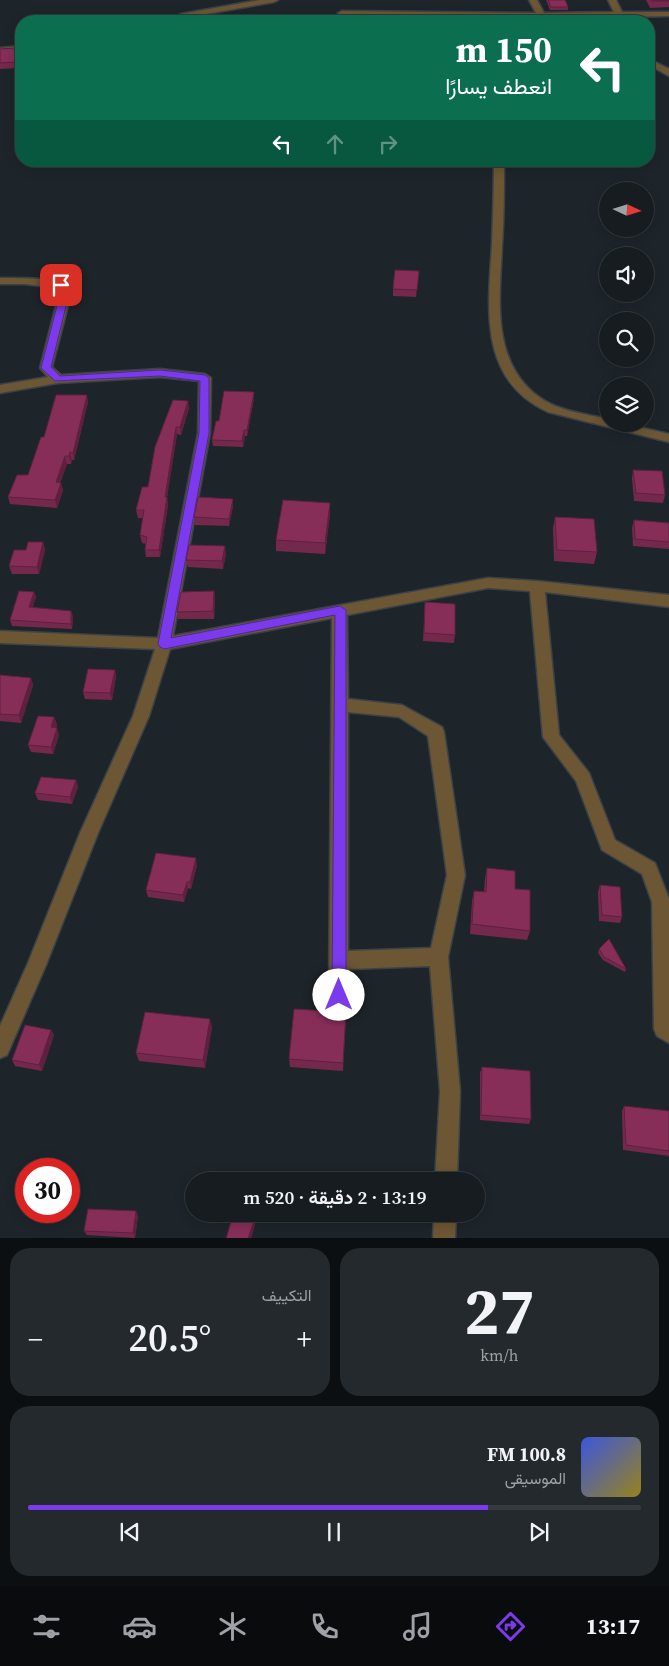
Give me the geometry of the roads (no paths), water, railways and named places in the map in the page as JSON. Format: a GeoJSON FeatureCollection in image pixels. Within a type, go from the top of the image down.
{"type":"FeatureCollection","features":[{"type":"Feature","properties":{"kind":"street"},"geometry":{"type":"LineString","coordinates":[[187,15],[274,0]]}},
{"type":"Feature","properties":{"kind":"street"},"geometry":{"type":"LineString","coordinates":[[533,0],[541,15]]}},
{"type":"Feature","properties":{"kind":"street"},"geometry":{"type":"LineString","coordinates":[[612,0],[620,15]]}},
{"type":"Feature","properties":{"kind":"street"},"geometry":{"type":"LineString","coordinates":[[341,13],[475,15]]}},
{"type":"Feature","properties":{"kind":"street"},"geometry":{"type":"LineString","coordinates":[[655,15],[669,14]]}},
{"type":"Feature","properties":{"kind":"street"},"geometry":{"type":"LineString","coordinates":[[567,15],[599,15]]}},
{"type":"Feature","properties":{"kind":"street"},"geometry":{"type":"LineString","coordinates":[[0,51],[15,50]]}},
{"type":"Feature","properties":{"kind":"street"},"geometry":{"type":"LineString","coordinates":[[655,65],[669,73]]}},
{"type":"Feature","properties":{"kind":"street"},"geometry":{"type":"LineString","coordinates":[[499,167],[500,194],[493,310],[494,325],[502,357],[514,380],[535,400],[555,410],[599,421]]}},
{"type":"Feature","properties":{"kind":"street"},"geometry":{"type":"LineString","coordinates":[[0,281],[25,280],[61,285],[65,294],[46,368],[58,379]]}},
{"type":"Feature","properties":{"kind":"street"},"geometry":{"type":"LineString","coordinates":[[0,389],[58,379],[160,373],[205,378],[204,433],[164,644],[141,716],[89,832],[37,965],[0,1048]]}},
{"type":"Feature","properties":{"kind":"street"},"geometry":{"type":"LineString","coordinates":[[645,432],[669,438]]}},
{"type":"Feature","properties":{"kind":"street"},"geometry":{"type":"LineString","coordinates":[[0,637],[164,644],[488,583],[537,586],[669,601]]}},
{"type":"Feature","properties":{"kind":"street"},"geometry":{"type":"LineString","coordinates":[[537,586],[551,737],[583,778],[608,845],[649,869],[661,902],[664,1029],[669,1034]]}},
{"type":"Feature","properties":{"kind":"street"},"geometry":{"type":"LineString","coordinates":[[339,995],[340,610]]}},
{"type":"Feature","properties":{"kind":"street"},"geometry":{"type":"LineString","coordinates":[[339,705],[402,712],[436,732],[456,875],[439,957],[450,1091],[446,1172]]}},
{"type":"Feature","properties":{"kind":"street"},"geometry":{"type":"LineString","coordinates":[[339,960],[439,957]]}},
{"type":"Feature","properties":{"kind":"street"},"geometry":{"type":"LineString","coordinates":[[444,1238],[445,1222]]}}]}
